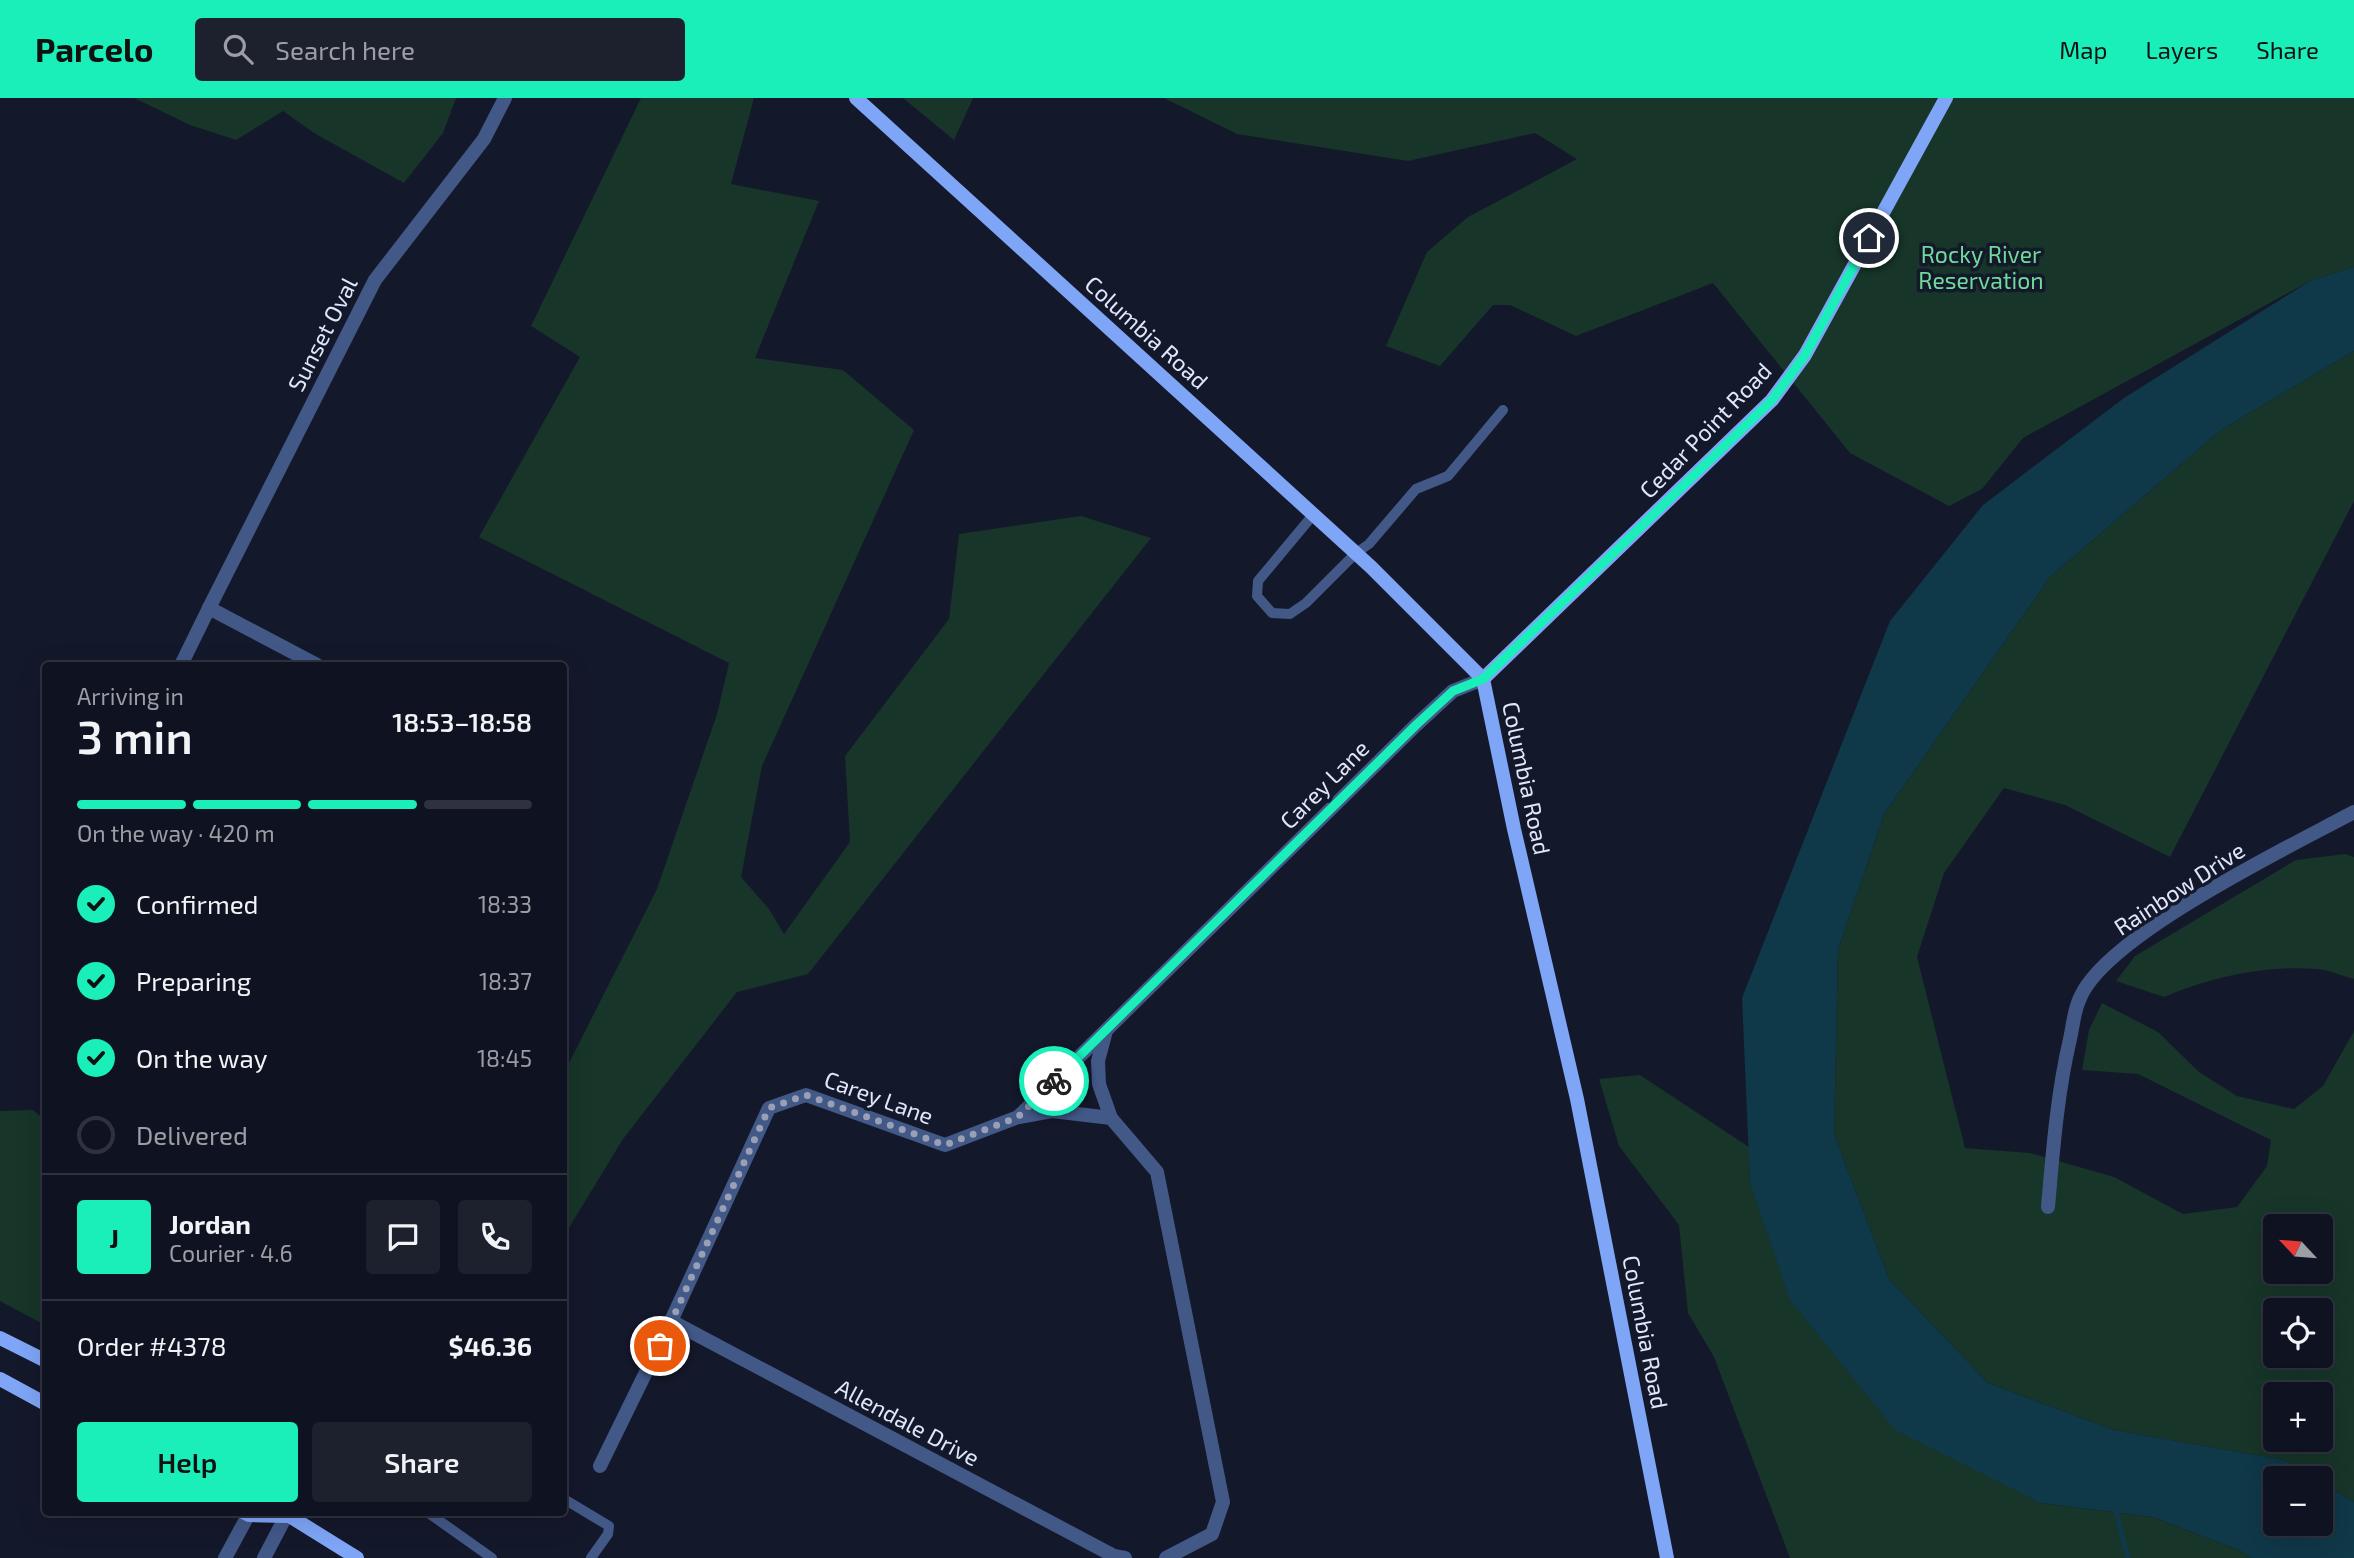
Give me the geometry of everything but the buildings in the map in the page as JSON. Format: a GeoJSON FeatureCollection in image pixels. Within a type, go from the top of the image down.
{"type":"FeatureCollection","features":[{"type":"Feature","properties":{"kind":"street","name":"Sunset Oval"},"geometry":{"type":"LineString","coordinates":[[182,662],[374,279],[484,139],[505,98]]}},
{"type":"Feature","properties":{"kind":"street","name":"Columbia Road"},"geometry":{"type":"LineString","coordinates":[[856,98],[1356,553],[1483,679],[1514,829],[1577,1099],[1667,1558]]}},
{"type":"Feature","properties":{"kind":"street","name":"Cedar Point Road"},"geometry":{"type":"LineString","coordinates":[[1483,679],[1772,400],[1805,355],[1946,98]]}},
{"type":"Feature","properties":{"kind":"street"},"geometry":{"type":"LineString","coordinates":[[209,608],[311,662]]}},
{"type":"Feature","properties":{"kind":"street","name":"Carey Lane"},"geometry":{"type":"LineString","coordinates":[[600,1465],[671,1321],[769,1108],[806,1095],[945,1145],[1018,1117],[1416,725],[1453,691],[1483,679]]}},
{"type":"Feature","properties":{"kind":"street","name":"Rainbow Drive"},"geometry":{"type":"LineString","coordinates":[[2048,1207],[2057,1092],[2080,996],[2109,960],[2174,913],[2354,812]]}},
{"type":"Feature","properties":{"kind":"street"},"geometry":{"type":"LineString","coordinates":[[1106,1031],[1098,1061],[1098,1084],[1111,1118],[1157,1172],[1223,1502],[1212,1534],[1166,1558]]}},
{"type":"Feature","properties":{"kind":"street"},"geometry":{"type":"LineString","coordinates":[[1018,1117],[1052,1111],[1111,1118]]}},
{"type":"Feature","properties":{"kind":"street","name":"Allendale Drive"},"geometry":{"type":"LineString","coordinates":[[671,1321],[1101,1550],[1125,1558]]}},
{"type":"Feature","properties":{"kind":"street"},"geometry":{"type":"LineString","coordinates":[[0,1338],[42,1359]]}},
{"type":"Feature","properties":{"kind":"street"},"geometry":{"type":"LineString","coordinates":[[0,1379],[42,1402]]}},
{"type":"Feature","properties":{"kind":"street"},"geometry":{"type":"LineString","coordinates":[[225,1558],[246,1516]]}},
{"type":"Feature","properties":{"kind":"street"},"geometry":{"type":"LineString","coordinates":[[264,1558],[284,1516]]}},
{"type":"Feature","properties":{"kind":"street"},"geometry":{"type":"LineString","coordinates":[[288,1516],[357,1558]]}},
{"type":"Feature","properties":{"kind":"lane"},"geometry":{"type":"LineString","coordinates":[[1313,515],[1258,581],[1257,596],[1266,609],[1278,615],[1297,611],[1356,553],[1369,544],[1416,489],[1448,476],[1503,410]]}},
{"type":"Feature","properties":{"kind":"lane"},"geometry":{"type":"LineString","coordinates":[[567,1501],[609,1526],[608,1534],[591,1558]]}},
{"type":"Feature","properties":{"kind":"lane"},"geometry":{"type":"LineString","coordinates":[[433,1516],[492,1558]]}},
{"type":"Feature","properties":{"kind":"green space"},"geometry":{"type":"Polygon","coordinates":[[[134,98],[456,98],[443,133],[404,183],[314,133],[283,111],[236,140],[190,125],[134,98]]]}},
{"type":"Feature","properties":{"kind":"green space"},"geometry":{"type":"Polygon","coordinates":[[[641,98],[754,98],[731,184],[819,201],[755,358],[843,370],[914,430],[762,766],[741,877],[769,909],[784,934],[850,842],[845,756],[949,619],[959,534],[1081,516],[1151,538],[808,974],[737,992],[623,1139],[567,1231],[567,1067],[657,889],[717,714],[729,663],[479,537],[580,357],[531,326],[641,98]]]}},
{"type":"Feature","properties":{"kind":"green space"},"geometry":{"type":"Polygon","coordinates":[[[903,98],[973,98],[954,140],[903,98]]]}},
{"type":"Feature","properties":{"kind":"green space","name":"Rocky River Reservation"},"geometry":{"type":"Polygon","coordinates":[[[1164,98],[2354,98],[2354,267],[2310,281],[2023,438],[1982,489],[1949,506],[1850,453],[1713,283],[1576,336],[1510,305],[1493,305],[1440,366],[1386,346],[1427,252],[1468,217],[1577,159],[1535,133],[1408,161],[1237,134],[1164,98]]]}},
{"type":"Feature","properties":{"kind":"green space"},"geometry":{"type":"Polygon","coordinates":[[[2354,351],[2354,501],[2170,857],[2065,805],[2004,788],[1944,873],[1917,957],[1965,1148],[2030,1153],[2114,1177],[2183,1214],[2237,1207],[2267,1166],[2271,1140],[2138,1074],[2082,1070],[2089,1030],[2102,1003],[2158,1032],[2199,1072],[2237,1096],[2294,1109],[2323,1086],[2354,1031],[2354,1502],[2333,1489],[2333,1466],[2294,1466],[2284,1460],[2114,1430],[1988,1383],[1889,1279],[1834,1134],[1838,950],[1884,814],[2050,577],[2221,430],[2354,351]]]}},
{"type":"Feature","properties":{"kind":"green space"},"geometry":{"type":"Polygon","coordinates":[[[2345,854],[2354,857],[2354,979],[2322,970],[2278,969],[2220,978],[2164,997],[2116,981],[2135,956],[2296,860],[2345,854]]]}},
{"type":"Feature","properties":{"kind":"green space"},"geometry":{"type":"Polygon","coordinates":[[[1640,1075],[1749,1147],[1750,1182],[2041,1503],[2153,1517],[2241,1551],[2251,1558],[1790,1558],[1714,1357],[1688,1313],[1679,1225],[1619,1146],[1599,1079],[1640,1075]]]}},
{"type":"Feature","properties":{"kind":"green space"},"geometry":{"type":"Polygon","coordinates":[[[33,1110],[42,1118],[42,1323],[0,1301],[0,1111],[33,1110]]]}},
{"type":"Feature","properties":{"kind":"water"},"geometry":{"type":"Polygon","coordinates":[[[2354,267],[2354,351],[2221,430],[2050,577],[1884,814],[1838,950],[1834,1134],[1889,1279],[1988,1383],[2114,1430],[2284,1460],[2294,1466],[2263,1466],[2263,1536],[2333,1536],[2333,1489],[2354,1502],[2354,1558],[2251,1558],[2241,1551],[2153,1517],[2041,1503],[1895,1430],[1790,1300],[1750,1182],[1742,998],[1890,621],[1983,505],[2124,398],[2310,281],[2354,267]]]}},
{"type":"Feature","properties":{"kind":"waterway"},"geometry":{"type":"LineString","coordinates":[[2115,1507],[2128,1558]]}},
{"type":"Feature","properties":{"kind":"way so far"},"geometry":{"type":"LineString","coordinates":[[660,1346],[769,1108],[806,1095],[945,1145],[1018,1117],[1054,1081]]}},
{"type":"Feature","properties":{"kind":"route"},"geometry":{"type":"LineString","coordinates":[[1054,1081],[1416,725],[1453,691],[1483,679],[1772,400],[1805,355],[1869,238]]}}]}
